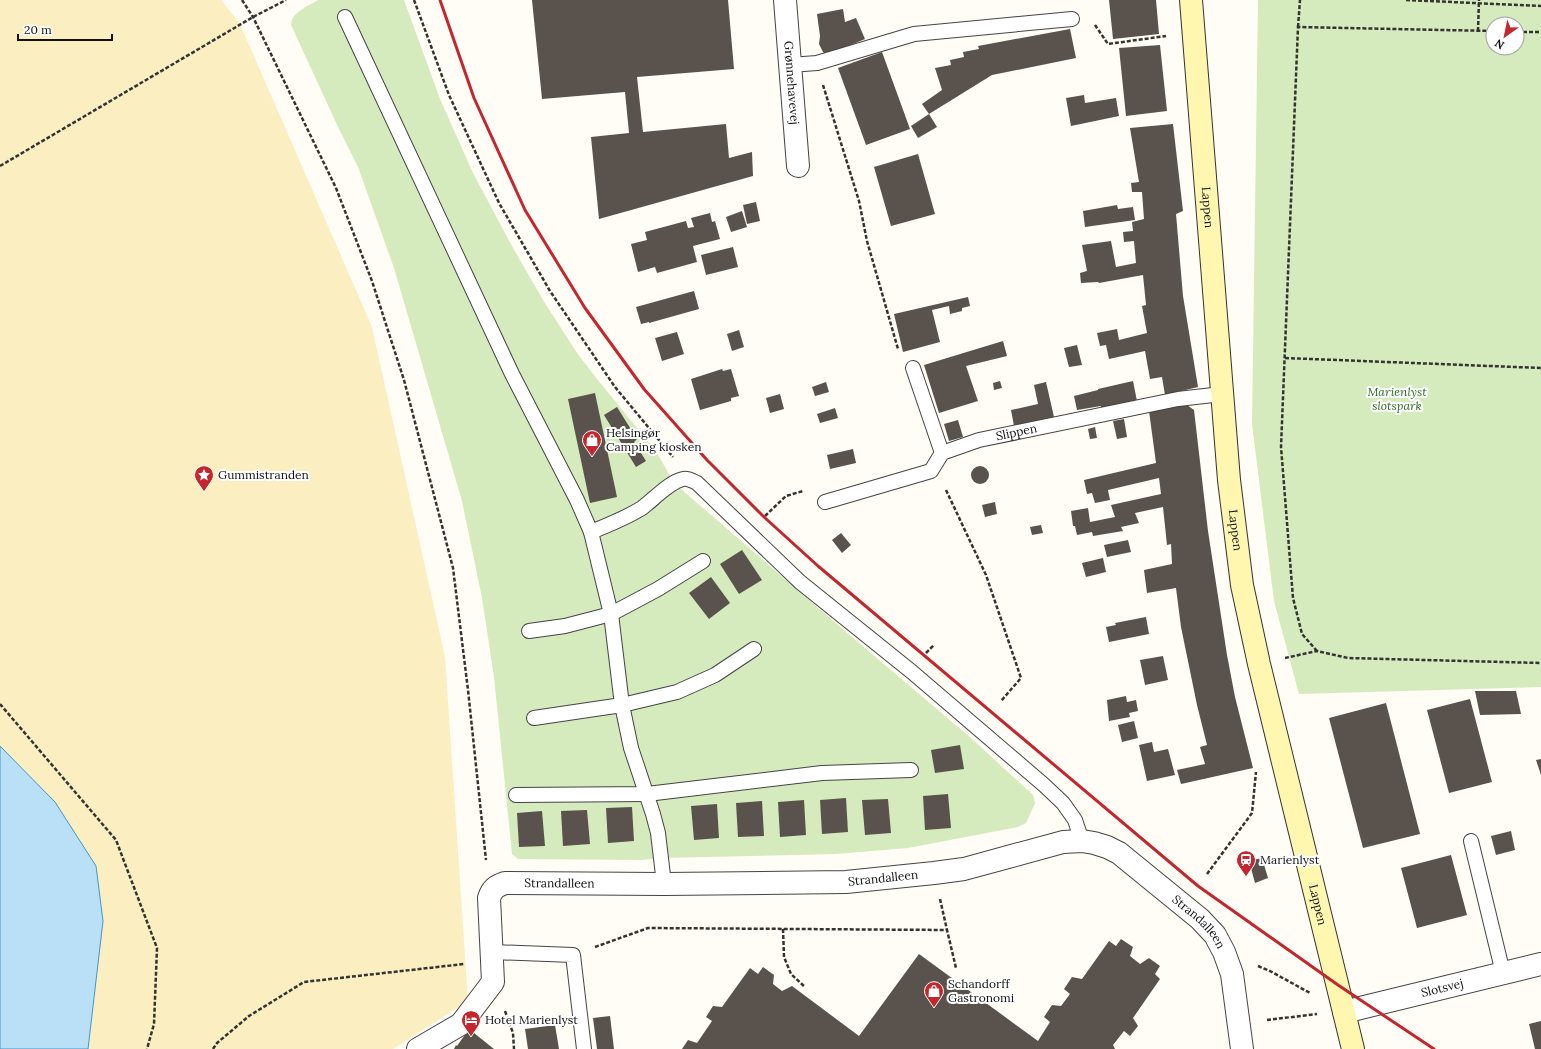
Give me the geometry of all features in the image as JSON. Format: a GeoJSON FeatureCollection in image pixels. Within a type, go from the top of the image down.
{"type":"FeatureCollection","features":[{"type":"Feature","properties":{"kind":"main road","name":"Lappen"},"geometry":{"type":"LineString","coordinates":[[1191,0],[1229,480],[1242,585],[1259,664],[1353,1049]]}},
{"type":"Feature","properties":{"kind":"street","name":"Grønnehavevej"},"geometry":{"type":"LineString","coordinates":[[785,0],[798,166]]}},
{"type":"Feature","properties":{"kind":"street","name":"Strandalleen"},"geometry":{"type":"LineString","coordinates":[[497,885],[505,882],[664,884],[872,880],[964,868],[1063,842],[1082,841],[1107,847],[1119,853],[1200,919],[1215,935],[1224,952],[1232,974],[1240,1023],[1242,1049]]}},
{"type":"Feature","properties":{"kind":"street"},"geometry":{"type":"LineString","coordinates":[[418,1049],[460,1024],[493,982],[489,898],[497,885]]}},
{"type":"Feature","properties":{"kind":"street","name":"Slotsvej"},"geometry":{"type":"LineString","coordinates":[[1344,1012],[1541,964]]}},
{"type":"Feature","properties":{"kind":"lane"},"geometry":{"type":"LineString","coordinates":[[345,17],[512,374],[578,500],[590,532],[610,614],[622,705],[631,748],[647,794],[658,833],[664,884]]}},
{"type":"Feature","properties":{"kind":"lane"},"geometry":{"type":"LineString","coordinates":[[790,65],[817,63],[914,34],[1072,19]]}},
{"type":"Feature","properties":{"kind":"lane"},"geometry":{"type":"LineString","coordinates":[[825,502],[930,471],[942,453],[913,368]]}},
{"type":"Feature","properties":{"kind":"lane","name":"Slippen"},"geometry":{"type":"LineString","coordinates":[[942,453],[979,440],[1178,399],[1222,394]]}},
{"type":"Feature","properties":{"kind":"lane"},"geometry":{"type":"LineString","coordinates":[[590,532],[628,516],[642,508],[674,483],[683,479],[690,479],[800,582],[912,672],[1044,785],[1063,803],[1075,820],[1082,841]]}},
{"type":"Feature","properties":{"kind":"lane"},"geometry":{"type":"LineString","coordinates":[[529,631],[565,626],[610,614],[658,589],[703,561]]}},
{"type":"Feature","properties":{"kind":"lane"},"geometry":{"type":"LineString","coordinates":[[534,718],[622,705],[677,692],[715,675],[754,649]]}},
{"type":"Feature","properties":{"kind":"lane"},"geometry":{"type":"LineString","coordinates":[[516,795],[647,794],[822,774],[911,770]]}},
{"type":"Feature","properties":{"kind":"lane"},"geometry":{"type":"LineString","coordinates":[[1471,841],[1503,973]]}},
{"type":"Feature","properties":{"kind":"lane"},"geometry":{"type":"LineString","coordinates":[[492,956],[574,955],[584,1049]]}},
{"type":"Feature","properties":{"kind":"path"},"geometry":{"type":"LineString","coordinates":[[242,0],[253,17],[336,188],[372,281],[404,380],[453,568],[488,874],[497,885]]}},
{"type":"Feature","properties":{"kind":"path"},"geometry":{"type":"LineString","coordinates":[[0,166],[253,17],[286,0]]}},
{"type":"Feature","properties":{"kind":"path"},"geometry":{"type":"LineString","coordinates":[[414,0],[449,95],[499,203],[550,291],[615,387],[677,461],[683,479]]}},
{"type":"Feature","properties":{"kind":"path"},"geometry":{"type":"LineString","coordinates":[[1300,0],[1281,447],[1293,598],[1302,634],[1317,651],[1348,658],[1541,663]]}},
{"type":"Feature","properties":{"kind":"path"},"geometry":{"type":"LineString","coordinates":[[1406,0],[1479,1],[1541,6]]}},
{"type":"Feature","properties":{"kind":"path"},"geometry":{"type":"LineString","coordinates":[[1478,31],[1479,1]]}},
{"type":"Feature","properties":{"kind":"path"},"geometry":{"type":"LineString","coordinates":[[1072,19],[1093,22],[1108,44],[1193,32]]}},
{"type":"Feature","properties":{"kind":"path"},"geometry":{"type":"LineString","coordinates":[[1298,27],[1485,31]]}},
{"type":"Feature","properties":{"kind":"path"},"geometry":{"type":"LineString","coordinates":[[1525,32],[1541,32]]}},
{"type":"Feature","properties":{"kind":"path"},"geometry":{"type":"LineString","coordinates":[[817,63],[859,201],[866,241],[900,353],[913,368]]}},
{"type":"Feature","properties":{"kind":"path"},"geometry":{"type":"LineString","coordinates":[[1285,358],[1541,368]]}},
{"type":"Feature","properties":{"kind":"path"},"geometry":{"type":"LineString","coordinates":[[942,453],[944,485],[986,575],[1021,678],[1001,702]]}},
{"type":"Feature","properties":{"kind":"path"},"geometry":{"type":"LineString","coordinates":[[749,534],[786,496],[816,488],[825,502]]}},
{"type":"Feature","properties":{"kind":"path"},"geometry":{"type":"LineString","coordinates":[[0,704],[116,840],[157,948],[154,1024],[147,1049]]}},
{"type":"Feature","properties":{"kind":"path"},"geometry":{"type":"LineString","coordinates":[[1207,874],[1252,813],[1257,761],[1280,751]]}},
{"type":"Feature","properties":{"kind":"path"},"geometry":{"type":"LineString","coordinates":[[574,955],[648,928],[947,930],[956,968]]}},
{"type":"Feature","properties":{"kind":"path"},"geometry":{"type":"LineString","coordinates":[[782,929],[784,957],[791,974],[805,987]]}},
{"type":"Feature","properties":{"kind":"path"},"geometry":{"type":"LineString","coordinates":[[1224,952],[1270,971],[1344,1012]]}},
{"type":"Feature","properties":{"kind":"path"},"geometry":{"type":"LineString","coordinates":[[212,1049],[249,1016],[304,982],[492,956]]}},
{"type":"Feature","properties":{"kind":"path"},"geometry":{"type":"LineString","coordinates":[[493,982],[513,1033],[514,1049]]}},
{"type":"Feature","properties":{"kind":"path"},"geometry":{"type":"LineString","coordinates":[[1240,1023],[1344,1012]]}},
{"type":"Feature","properties":{"kind":"green space"},"geometry":{"type":"Polygon","coordinates":[[[318,0],[404,0],[440,99],[473,173],[513,248],[543,300],[577,353],[656,451],[674,483],[971,738],[1033,795],[1035,803],[1026,823],[1018,827],[908,848],[836,854],[661,858],[642,860],[518,859],[512,854],[494,677],[482,598],[462,501],[394,268],[358,167],[291,25],[294,16],[297,13],[318,0]]]}},
{"type":"Feature","properties":{"kind":"green space","name":"Marienlyst slotspark"},"geometry":{"type":"Polygon","coordinates":[[[1258,0],[1541,0],[1541,687],[1299,694],[1274,601],[1252,424],[1258,0]]]}},
{"type":"Feature","properties":{"kind":"sand","name":"Gummistranden"},"geometry":{"type":"Polygon","coordinates":[[[0,0],[221,0],[240,24],[372,327],[445,657],[468,1001],[393,1049],[88,1049],[103,921],[55,802],[0,746],[0,0]]]}},
{"type":"Feature","properties":{"kind":"water"},"geometry":{"type":"Polygon","coordinates":[[[0,746],[55,802],[96,866],[103,921],[88,1049],[0,1049],[0,746]]]}},
{"type":"Feature","properties":{"kind":"building"},"geometry":{"type":"Polygon","coordinates":[[[532,0],[728,0],[734,69],[637,77],[643,132],[726,124],[729,158],[752,152],[753,176],[599,219],[591,137],[629,133],[625,92],[542,99],[532,0]]]}},
{"type":"Feature","properties":{"kind":"building"},"geometry":{"type":"Polygon","coordinates":[[[1109,0],[1156,0],[1159,34],[1113,39],[1109,0]]]}},
{"type":"Feature","properties":{"kind":"building"},"geometry":{"type":"Polygon","coordinates":[[[843,9],[845,22],[856,18],[865,39],[827,55],[823,52],[819,44],[820,36],[817,14],[843,9]]]}},
{"type":"Feature","properties":{"kind":"building"},"geometry":{"type":"Polygon","coordinates":[[[1070,29],[1076,58],[992,75],[929,114],[922,104],[942,90],[935,68],[951,65],[950,60],[964,57],[963,52],[979,49],[978,46],[1070,29]]]}},
{"type":"Feature","properties":{"kind":"building"},"geometry":{"type":"Polygon","coordinates":[[[1160,45],[1167,111],[1126,116],[1119,48],[1160,45]]]}},
{"type":"Feature","properties":{"kind":"building"},"geometry":{"type":"Polygon","coordinates":[[[882,52],[910,129],[866,145],[838,68],[882,52]]]}},
{"type":"Feature","properties":{"kind":"building"},"geometry":{"type":"Polygon","coordinates":[[[1084,95],[1085,103],[1116,98],[1119,116],[1071,126],[1066,98],[1084,95]]]}},
{"type":"Feature","properties":{"kind":"building"},"geometry":{"type":"Polygon","coordinates":[[[929,114],[937,127],[918,138],[911,126],[929,114]]]}},
{"type":"Feature","properties":{"kind":"building"},"geometry":{"type":"Polygon","coordinates":[[[1173,124],[1183,211],[1176,214],[1183,296],[1198,387],[1165,395],[1162,377],[1150,379],[1145,351],[1109,359],[1106,345],[1100,346],[1097,333],[1117,329],[1119,340],[1147,333],[1142,306],[1146,305],[1143,275],[1099,283],[1081,283],[1080,273],[1087,271],[1082,245],[1111,241],[1116,267],[1136,263],[1134,241],[1124,242],[1123,232],[1133,231],[1132,222],[1144,219],[1142,192],[1132,192],[1131,183],[1139,182],[1130,128],[1173,124]]]}},
{"type":"Feature","properties":{"kind":"building"},"geometry":{"type":"Polygon","coordinates":[[[918,154],[935,214],[891,226],[874,167],[918,154]]]}},
{"type":"Feature","properties":{"kind":"building"},"geometry":{"type":"Polygon","coordinates":[[[756,202],[760,221],[747,224],[743,205],[756,202]]]}},
{"type":"Feature","properties":{"kind":"building"},"geometry":{"type":"Polygon","coordinates":[[[1117,205],[1118,209],[1133,207],[1135,220],[1085,227],[1083,211],[1117,205]]]}},
{"type":"Feature","properties":{"kind":"building"},"geometry":{"type":"Polygon","coordinates":[[[742,211],[747,227],[731,232],[726,217],[742,211]]]}},
{"type":"Feature","properties":{"kind":"building"},"geometry":{"type":"Polygon","coordinates":[[[710,213],[712,222],[715,221],[720,239],[693,246],[697,262],[657,273],[655,267],[638,272],[631,244],[647,240],[645,232],[686,221],[688,228],[694,227],[691,218],[710,213]]]}},
{"type":"Feature","properties":{"kind":"building"},"geometry":{"type":"Polygon","coordinates":[[[733,247],[738,267],[706,275],[701,255],[733,247]]]}},
{"type":"Feature","properties":{"kind":"building"},"geometry":{"type":"Polygon","coordinates":[[[694,291],[699,309],[641,324],[636,307],[694,291]]]}},
{"type":"Feature","properties":{"kind":"building"},"geometry":{"type":"Polygon","coordinates":[[[968,297],[970,306],[962,308],[962,311],[950,314],[949,306],[932,310],[940,342],[903,352],[894,314],[968,297]]]}},
{"type":"Feature","properties":{"kind":"building"},"geometry":{"type":"Polygon","coordinates":[[[739,330],[744,347],[732,351],[727,334],[739,330]]]}},
{"type":"Feature","properties":{"kind":"building"},"geometry":{"type":"Polygon","coordinates":[[[677,332],[684,354],[662,361],[655,338],[677,332]]]}},
{"type":"Feature","properties":{"kind":"building"},"geometry":{"type":"Polygon","coordinates":[[[1003,341],[1007,356],[966,366],[978,401],[939,413],[924,365],[1003,341]]]}},
{"type":"Feature","properties":{"kind":"building"},"geometry":{"type":"Polygon","coordinates":[[[1077,345],[1082,365],[1069,367],[1064,348],[1077,345]]]}},
{"type":"Feature","properties":{"kind":"building"},"geometry":{"type":"Polygon","coordinates":[[[722,369],[723,371],[731,369],[739,396],[731,398],[731,401],[700,410],[691,379],[722,369]]]}},
{"type":"Feature","properties":{"kind":"building"},"geometry":{"type":"Polygon","coordinates":[[[1000,381],[1002,388],[994,390],[993,383],[1000,381]]]}},
{"type":"Feature","properties":{"kind":"building"},"geometry":{"type":"Polygon","coordinates":[[[1133,381],[1137,401],[1101,408],[1101,406],[1077,410],[1074,396],[1133,381]]]}},
{"type":"Feature","properties":{"kind":"building"},"geometry":{"type":"Polygon","coordinates":[[[826,382],[829,392],[815,396],[812,387],[826,382]]]}},
{"type":"Feature","properties":{"kind":"building"},"geometry":{"type":"Polygon","coordinates":[[[1046,382],[1054,417],[1014,426],[1011,410],[1038,404],[1034,385],[1046,382]]]}},
{"type":"Feature","properties":{"kind":"building"},"geometry":{"type":"Polygon","coordinates":[[[595,393],[617,497],[590,503],[568,399],[595,393]]]}},
{"type":"Feature","properties":{"kind":"building"},"geometry":{"type":"Polygon","coordinates":[[[780,394],[784,409],[770,413],[766,398],[780,394]]]}},
{"type":"Feature","properties":{"kind":"building"},"geometry":{"type":"Polygon","coordinates":[[[1184,403],[1194,410],[1208,531],[1227,655],[1235,697],[1253,768],[1181,784],[1177,770],[1205,764],[1200,747],[1207,745],[1181,627],[1176,588],[1147,593],[1144,570],[1172,564],[1171,544],[1167,545],[1163,507],[1135,513],[1139,523],[1121,527],[1123,531],[1093,536],[1092,532],[1077,535],[1075,526],[1073,526],[1071,511],[1088,508],[1090,522],[1115,517],[1111,505],[1161,494],[1159,478],[1108,490],[1110,500],[1095,503],[1092,493],[1087,494],[1084,480],[1156,463],[1149,411],[1184,403]]]}},
{"type":"Feature","properties":{"kind":"building"},"geometry":{"type":"Polygon","coordinates":[[[617,407],[637,439],[634,442],[646,461],[636,467],[604,415],[617,407]]]}},
{"type":"Feature","properties":{"kind":"building"},"geometry":{"type":"Polygon","coordinates":[[[835,408],[838,418],[820,423],[817,414],[835,408]]]}},
{"type":"Feature","properties":{"kind":"building"},"geometry":{"type":"Polygon","coordinates":[[[1124,419],[1127,437],[1117,439],[1113,421],[1124,419]]]}},
{"type":"Feature","properties":{"kind":"building"},"geometry":{"type":"Polygon","coordinates":[[[958,420],[963,437],[949,441],[944,424],[958,420]]]}},
{"type":"Feature","properties":{"kind":"building"},"geometry":{"type":"Polygon","coordinates":[[[1095,427],[1097,438],[1090,439],[1088,429],[1095,427]]]}},
{"type":"Feature","properties":{"kind":"building"},"geometry":{"type":"Polygon","coordinates":[[[853,449],[856,463],[830,469],[827,455],[853,449]]]}},
{"type":"Feature","properties":{"kind":"building"},"geometry":{"type":"Polygon","coordinates":[[[980,466],[986,469],[989,475],[986,481],[980,484],[974,481],[971,475],[974,469],[980,466]]]}},
{"type":"Feature","properties":{"kind":"building"},"geometry":{"type":"Polygon","coordinates":[[[995,502],[997,514],[985,517],[982,505],[995,502]]]}},
{"type":"Feature","properties":{"kind":"building"},"geometry":{"type":"Polygon","coordinates":[[[1041,525],[1043,533],[1032,535],[1030,527],[1041,525]]]}},
{"type":"Feature","properties":{"kind":"building"},"geometry":{"type":"Polygon","coordinates":[[[841,533],[851,545],[842,553],[832,540],[841,533]]]}},
{"type":"Feature","properties":{"kind":"building"},"geometry":{"type":"Polygon","coordinates":[[[1128,540],[1131,552],[1107,557],[1104,545],[1128,540]]]}},
{"type":"Feature","properties":{"kind":"building"},"geometry":{"type":"Polygon","coordinates":[[[742,550],[762,580],[739,594],[720,564],[742,550]]]}},
{"type":"Feature","properties":{"kind":"building"},"geometry":{"type":"Polygon","coordinates":[[[1103,558],[1106,572],[1086,577],[1082,563],[1103,558]]]}},
{"type":"Feature","properties":{"kind":"building"},"geometry":{"type":"Polygon","coordinates":[[[711,577],[730,603],[709,619],[689,593],[711,577]]]}},
{"type":"Feature","properties":{"kind":"building"},"geometry":{"type":"Polygon","coordinates":[[[1146,617],[1149,634],[1109,642],[1106,627],[1116,625],[1115,623],[1146,617]]]}},
{"type":"Feature","properties":{"kind":"building"},"geometry":{"type":"Polygon","coordinates":[[[1163,656],[1168,680],[1145,685],[1140,660],[1163,656]]]}},
{"type":"Feature","properties":{"kind":"building"},"geometry":{"type":"Polygon","coordinates":[[[1475,691],[1516,691],[1521,714],[1480,715],[1475,691]]]}},
{"type":"Feature","properties":{"kind":"building"},"geometry":{"type":"Polygon","coordinates":[[[1126,696],[1127,702],[1136,700],[1138,711],[1129,713],[1130,717],[1109,721],[1107,700],[1126,696]]]}},
{"type":"Feature","properties":{"kind":"building"},"geometry":{"type":"Polygon","coordinates":[[[1470,699],[1492,782],[1449,793],[1427,710],[1470,699]]]}},
{"type":"Feature","properties":{"kind":"building"},"geometry":{"type":"Polygon","coordinates":[[[1386,703],[1420,834],[1363,848],[1329,718],[1386,703]]]}},
{"type":"Feature","properties":{"kind":"building"},"geometry":{"type":"Polygon","coordinates":[[[1134,721],[1138,738],[1122,742],[1118,725],[1134,721]]]}},
{"type":"Feature","properties":{"kind":"building"},"geometry":{"type":"Polygon","coordinates":[[[1152,742],[1154,752],[1168,749],[1175,775],[1147,781],[1139,745],[1152,742]]]}},
{"type":"Feature","properties":{"kind":"building"},"geometry":{"type":"Polygon","coordinates":[[[960,745],[964,769],[935,773],[931,750],[960,745]]]}},
{"type":"Feature","properties":{"kind":"building"},"geometry":{"type":"Polygon","coordinates":[[[1541,759],[1541,775],[1536,760],[1541,759]]]}},
{"type":"Feature","properties":{"kind":"building"},"geometry":{"type":"Polygon","coordinates":[[[948,794],[951,828],[925,830],[923,796],[948,794]]]}},
{"type":"Feature","properties":{"kind":"building"},"geometry":{"type":"Polygon","coordinates":[[[846,798],[848,832],[822,834],[820,800],[846,798]]]}},
{"type":"Feature","properties":{"kind":"building"},"geometry":{"type":"Polygon","coordinates":[[[888,799],[891,833],[865,835],[862,800],[888,799]]]}},
{"type":"Feature","properties":{"kind":"building"},"geometry":{"type":"Polygon","coordinates":[[[804,800],[806,835],[780,837],[778,802],[804,800]]]}},
{"type":"Feature","properties":{"kind":"building"},"geometry":{"type":"Polygon","coordinates":[[[762,801],[764,836],[738,837],[736,803],[762,801]]]}},
{"type":"Feature","properties":{"kind":"building"},"geometry":{"type":"Polygon","coordinates":[[[717,804],[719,838],[694,840],[691,806],[717,804]]]}},
{"type":"Feature","properties":{"kind":"building"},"geometry":{"type":"Polygon","coordinates":[[[632,807],[634,841],[608,843],[606,808],[632,807]]]}},
{"type":"Feature","properties":{"kind":"building"},"geometry":{"type":"Polygon","coordinates":[[[587,810],[590,844],[563,846],[561,811],[587,810]]]}},
{"type":"Feature","properties":{"kind":"building"},"geometry":{"type":"Polygon","coordinates":[[[542,811],[545,846],[519,847],[517,813],[542,811]]]}},
{"type":"Feature","properties":{"kind":"building"},"geometry":{"type":"Polygon","coordinates":[[[1511,831],[1515,850],[1496,855],[1491,836],[1511,831]]]}},
{"type":"Feature","properties":{"kind":"building"},"geometry":{"type":"Polygon","coordinates":[[[1451,855],[1467,915],[1417,928],[1401,868],[1451,855]]]}},
{"type":"Feature","properties":{"kind":"building"},"geometry":{"type":"Polygon","coordinates":[[[1262,858],[1268,878],[1255,883],[1249,861],[1262,858]]]}},
{"type":"Feature","properties":{"kind":"building"},"geometry":{"type":"Polygon","coordinates":[[[1121,939],[1133,947],[1130,956],[1140,964],[1149,958],[1160,966],[1155,974],[1160,979],[1133,1018],[1138,1026],[1130,1036],[1124,1031],[1113,1045],[1115,1049],[682,1049],[688,1040],[697,1043],[712,1021],[706,1017],[713,1006],[722,1007],[750,968],[758,974],[763,967],[774,975],[773,984],[782,991],[792,986],[859,1036],[919,954],[1038,1041],[1050,1022],[1044,1017],[1052,1005],[1061,1006],[1070,994],[1064,989],[1072,977],[1082,979],[1109,941],[1116,946],[1121,939]]]}},
{"type":"Feature","properties":{"kind":"building"},"geometry":{"type":"Polygon","coordinates":[[[610,1016],[614,1049],[597,1049],[593,1018],[610,1016]]]}},
{"type":"Feature","properties":{"kind":"building"},"geometry":{"type":"Polygon","coordinates":[[[1541,1021],[1541,1049],[1535,1049],[1529,1024],[1541,1021]]]}},
{"type":"Feature","properties":{"kind":"building"},"geometry":{"type":"Polygon","coordinates":[[[555,1025],[559,1049],[528,1049],[525,1029],[555,1025]]]}},
{"type":"Feature","properties":{"kind":"building","name":"Hotel Marienlyst"},"geometry":{"type":"Polygon","coordinates":[[[469,1029],[494,1049],[454,1049],[469,1029]]]}},
{"type":"Feature","properties":{"kind":"railway"},"geometry":{"type":"LineString","coordinates":[[440,0],[474,98],[525,210],[585,308],[644,389],[707,460],[764,517],[818,566],[1198,886],[1338,985],[1434,1049]]}},
{"type":"Feature","properties":{"kind":"place","name":"Helsingør Camping kiosken"},"geometry":{"type":"Point","coordinates":[592,457]}},
{"type":"Feature","properties":{"kind":"place","name":"Gummistranden"},"geometry":{"type":"Point","coordinates":[204,492]}},
{"type":"Feature","properties":{"kind":"place","name":"Marienlyst"},"geometry":{"type":"Point","coordinates":[1246,877]}},
{"type":"Feature","properties":{"kind":"place","name":"Schandorff Gastronomi"},"geometry":{"type":"Point","coordinates":[934,1008]}},
{"type":"Feature","properties":{"kind":"place","name":"Hotel Marienlyst"},"geometry":{"type":"Point","coordinates":[471,1037]}}]}
